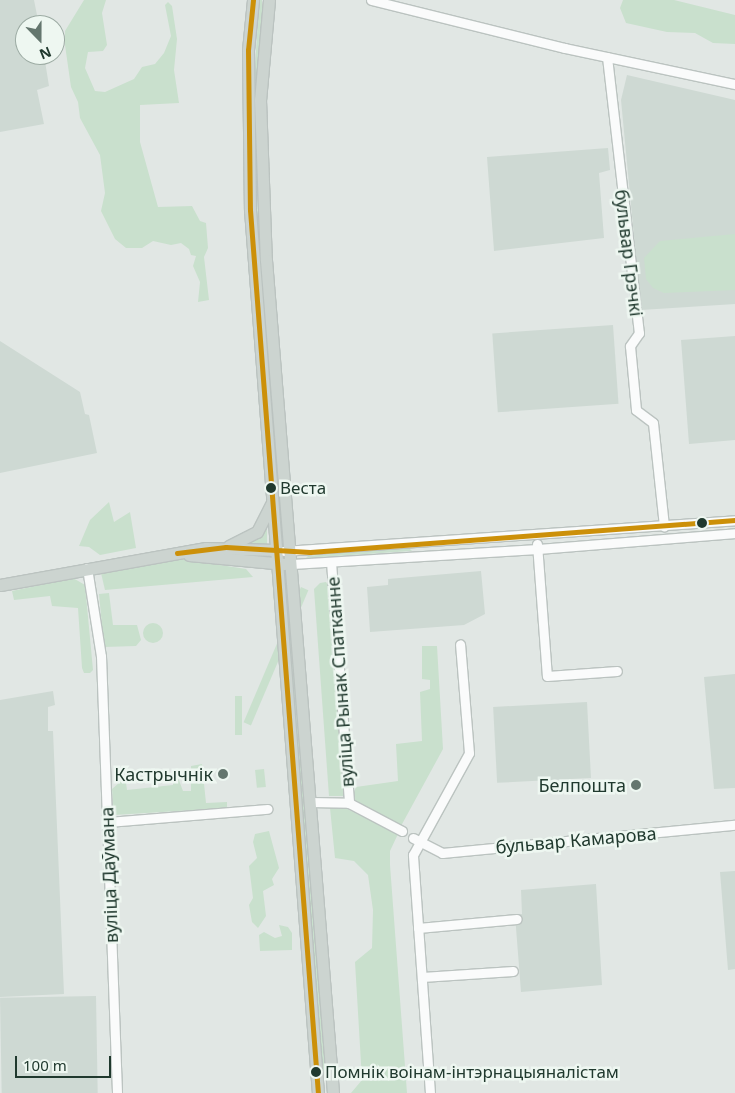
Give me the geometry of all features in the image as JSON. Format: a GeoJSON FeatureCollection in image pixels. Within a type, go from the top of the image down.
{"type":"FeatureCollection","features":[{"type":"Feature","properties":{"kind":"main road"},"geometry":{"type":"LineString","coordinates":[[253,0],[248,50],[248,164],[318,1093]]}},
{"type":"Feature","properties":{"kind":"main road"},"geometry":{"type":"LineString","coordinates":[[270,0],[260,100],[262,188],[333,1093]]}},
{"type":"Feature","properties":{"kind":"main road"},"geometry":{"type":"LineString","coordinates":[[226,547],[257,532],[273,501]]}},
{"type":"Feature","properties":{"kind":"main road"},"geometry":{"type":"LineString","coordinates":[[0,585],[177,553],[226,547],[276,550]]}},
{"type":"Feature","properties":{"kind":"main road"},"geometry":{"type":"LineString","coordinates":[[177,553],[292,564]]}},
{"type":"Feature","properties":{"kind":"street"},"geometry":{"type":"LineString","coordinates":[[371,0],[606,57],[735,84]]}},
{"type":"Feature","properties":{"kind":"street","name":"бульвар Грэчкі"},"geometry":{"type":"LineString","coordinates":[[606,57],[639,333],[630,346],[636,410],[653,423],[664,526]]}},
{"type":"Feature","properties":{"kind":"street"},"geometry":{"type":"LineString","coordinates":[[276,550],[291,551],[432,543],[735,520]]}},
{"type":"Feature","properties":{"kind":"street"},"geometry":{"type":"LineString","coordinates":[[722,521],[724,534]]}},
{"type":"Feature","properties":{"kind":"street"},"geometry":{"type":"LineString","coordinates":[[292,564],[538,549],[735,533]]}},
{"type":"Feature","properties":{"kind":"street"},"geometry":{"type":"LineString","coordinates":[[536,535],[547,676],[616,671]]}},
{"type":"Feature","properties":{"kind":"street"},"geometry":{"type":"LineString","coordinates":[[432,543],[434,554]]}},
{"type":"Feature","properties":{"kind":"street","name":"вуліца Рынак Спатканне"},"geometry":{"type":"LineString","coordinates":[[331,562],[349,803]]}},
{"type":"Feature","properties":{"kind":"street","name":"вуліца Даўмана"},"geometry":{"type":"LineString","coordinates":[[87,568],[101,656],[117,1093]]}},
{"type":"Feature","properties":{"kind":"street"},"geometry":{"type":"LineString","coordinates":[[430,1093],[413,855],[417,839],[469,753],[460,644]]}},
{"type":"Feature","properties":{"kind":"street"},"geometry":{"type":"LineString","coordinates":[[310,802],[349,803],[402,831]]}},
{"type":"Feature","properties":{"kind":"street"},"geometry":{"type":"LineString","coordinates":[[108,822],[267,809]]}},
{"type":"Feature","properties":{"kind":"street","name":"бульвар Камарова"},"geometry":{"type":"LineString","coordinates":[[417,839],[442,853],[735,825]]}},
{"type":"Feature","properties":{"kind":"street"},"geometry":{"type":"LineString","coordinates":[[418,928],[517,919]]}},
{"type":"Feature","properties":{"kind":"street"},"geometry":{"type":"LineString","coordinates":[[422,977],[513,971]]}},
{"type":"Feature","properties":{"kind":"shaded area"},"geometry":{"type":"Polygon","coordinates":[[[0,0],[34,0],[37,15],[15,15],[15,65],[46,65],[49,86],[37,90],[44,124],[0,132],[0,0]]]}},
{"type":"Feature","properties":{"kind":"shaded area"},"geometry":{"type":"Polygon","coordinates":[[[627,75],[735,100],[735,304],[641,310],[621,100],[627,75]]]}},
{"type":"Feature","properties":{"kind":"shaded area"},"geometry":{"type":"Polygon","coordinates":[[[608,148],[610,170],[599,173],[604,238],[494,251],[487,157],[608,148]]]}},
{"type":"Feature","properties":{"kind":"shaded area"},"geometry":{"type":"Polygon","coordinates":[[[613,325],[619,404],[498,412],[492,333],[613,325]]]}},
{"type":"Feature","properties":{"kind":"shaded area"},"geometry":{"type":"Polygon","coordinates":[[[735,336],[735,440],[689,444],[681,340],[735,336]]]}},
{"type":"Feature","properties":{"kind":"shaded area"},"geometry":{"type":"Polygon","coordinates":[[[0,341],[80,392],[85,414],[89,415],[97,453],[0,473],[0,341]]]}},
{"type":"Feature","properties":{"kind":"shaded area"},"geometry":{"type":"Polygon","coordinates":[[[481,571],[485,614],[464,625],[370,632],[367,587],[388,585],[388,579],[481,571]]]}},
{"type":"Feature","properties":{"kind":"shaded area"},"geometry":{"type":"Polygon","coordinates":[[[735,674],[735,788],[714,789],[704,677],[735,674]]]}},
{"type":"Feature","properties":{"kind":"shaded area"},"geometry":{"type":"Polygon","coordinates":[[[53,691],[55,705],[48,707],[48,731],[53,731],[64,994],[0,997],[0,700],[53,691]]]}},
{"type":"Feature","properties":{"kind":"shaded area"},"geometry":{"type":"Polygon","coordinates":[[[587,702],[591,778],[497,783],[493,707],[587,702]]]}},
{"type":"Feature","properties":{"kind":"shaded area"},"geometry":{"type":"Polygon","coordinates":[[[735,871],[735,969],[728,970],[720,872],[735,871]]]}},
{"type":"Feature","properties":{"kind":"shaded area"},"geometry":{"type":"Polygon","coordinates":[[[596,884],[602,985],[521,992],[515,915],[522,914],[521,890],[596,884]]]}},
{"type":"Feature","properties":{"kind":"shaded area"},"geometry":{"type":"Polygon","coordinates":[[[96,996],[98,1093],[2,1093],[0,998],[96,996]]]}},
{"type":"Feature","properties":{"kind":"green space"},"geometry":{"type":"Polygon","coordinates":[[[84,0],[106,0],[102,13],[107,45],[103,51],[88,52],[85,68],[95,91],[105,92],[134,79],[142,67],[155,64],[164,53],[171,36],[165,5],[168,2],[172,6],[177,39],[174,70],[179,103],[140,105],[140,142],[158,207],[192,206],[200,221],[206,223],[208,248],[204,257],[209,300],[198,302],[200,282],[193,266],[196,256],[191,255],[189,249],[181,243],[171,245],[153,241],[142,248],[126,248],[115,239],[101,211],[105,193],[100,155],[80,118],[78,102],[71,87],[65,31],[84,0]]]}},
{"type":"Feature","properties":{"kind":"green space"},"geometry":{"type":"Polygon","coordinates":[[[259,0],[262,0],[262,13],[255,119],[258,221],[282,527],[274,459],[257,222],[252,119],[259,0]]]}},
{"type":"Feature","properties":{"kind":"green space"},"geometry":{"type":"Polygon","coordinates":[[[623,0],[674,0],[735,15],[735,44],[713,43],[695,33],[667,32],[626,23],[620,8],[623,0]]]}},
{"type":"Feature","properties":{"kind":"green space"},"geometry":{"type":"Polygon","coordinates":[[[735,234],[735,290],[664,293],[653,288],[646,279],[644,258],[660,241],[735,234]]]}},
{"type":"Feature","properties":{"kind":"green space"},"geometry":{"type":"Polygon","coordinates":[[[109,502],[114,522],[130,512],[136,548],[100,555],[89,547],[79,546],[90,520],[109,502]]]}},
{"type":"Feature","properties":{"kind":"green space"},"geometry":{"type":"Polygon","coordinates":[[[267,523],[267,544],[246,544],[267,523]]]}},
{"type":"Feature","properties":{"kind":"green space"},"geometry":{"type":"Polygon","coordinates":[[[408,547],[412,551],[306,558],[308,556],[408,547]]]}},
{"type":"Feature","properties":{"kind":"green space"},"geometry":{"type":"Polygon","coordinates":[[[182,559],[246,569],[253,577],[105,590],[101,573],[182,559]]]}},
{"type":"Feature","properties":{"kind":"green space"},"geometry":{"type":"Polygon","coordinates":[[[73,578],[85,585],[93,670],[90,673],[84,673],[82,668],[78,608],[52,606],[50,596],[14,600],[12,591],[73,578]]]}},
{"type":"Feature","properties":{"kind":"green space"},"geometry":{"type":"Polygon","coordinates":[[[326,582],[330,587],[346,796],[329,796],[314,589],[320,583],[326,582]]]}},
{"type":"Feature","properties":{"kind":"green space"},"geometry":{"type":"Polygon","coordinates":[[[283,584],[286,585],[329,1093],[321,1061],[283,584]]]}},
{"type":"Feature","properties":{"kind":"green space"},"geometry":{"type":"Polygon","coordinates":[[[301,587],[308,590],[251,725],[244,722],[301,587]]]}},
{"type":"Feature","properties":{"kind":"green space"},"geometry":{"type":"Polygon","coordinates":[[[109,593],[113,625],[137,625],[141,640],[136,646],[104,647],[99,594],[109,593]]]}},
{"type":"Feature","properties":{"kind":"green space"},"geometry":{"type":"Polygon","coordinates":[[[149,623],[157,623],[163,629],[163,637],[157,643],[149,643],[143,637],[143,629],[149,623]]]}},
{"type":"Feature","properties":{"kind":"green space"},"geometry":{"type":"Polygon","coordinates":[[[422,646],[437,646],[443,749],[401,826],[355,802],[354,792],[356,787],[398,781],[396,744],[422,741],[420,692],[430,689],[430,680],[422,679],[422,646]]]}},
{"type":"Feature","properties":{"kind":"green space"},"geometry":{"type":"Polygon","coordinates":[[[235,696],[242,696],[242,735],[235,735],[235,696]]]}},
{"type":"Feature","properties":{"kind":"green space"},"geometry":{"type":"Polygon","coordinates":[[[202,764],[206,803],[227,802],[227,808],[114,815],[112,789],[120,782],[126,783],[127,790],[173,785],[173,778],[177,775],[183,791],[191,791],[191,766],[202,764]]]}},
{"type":"Feature","properties":{"kind":"green space"},"geometry":{"type":"Polygon","coordinates":[[[264,769],[266,787],[257,788],[255,770],[264,769]]]}},
{"type":"Feature","properties":{"kind":"green space"},"geometry":{"type":"Polygon","coordinates":[[[339,805],[398,834],[390,851],[390,865],[407,1093],[351,1093],[362,1080],[355,962],[372,948],[373,910],[368,875],[354,861],[335,858],[330,808],[339,805]]]}},
{"type":"Feature","properties":{"kind":"green space"},"geometry":{"type":"Polygon","coordinates":[[[269,831],[279,868],[272,879],[274,885],[263,891],[266,916],[258,928],[252,922],[249,905],[253,898],[249,866],[257,858],[253,842],[255,834],[269,831]]]}},
{"type":"Feature","properties":{"kind":"green space"},"geometry":{"type":"Polygon","coordinates":[[[279,925],[288,927],[292,933],[292,950],[260,951],[259,935],[264,932],[275,938],[282,936],[279,925]]]}},
{"type":"Feature","properties":{"kind":"transit line"},"geometry":{"type":"LineString","coordinates":[[253,0],[248,50],[250,210],[318,1093]]}},
{"type":"Feature","properties":{"kind":"transit line"},"geometry":{"type":"LineString","coordinates":[[177,553],[226,547],[310,552],[735,520]]}},
{"type":"Feature","properties":{"kind":"place","name":"Веста"},"geometry":{"type":"Point","coordinates":[271,488]}},
{"type":"Feature","properties":{"kind":"place","name":"Кастрычнік"},"geometry":{"type":"Point","coordinates":[223,774]}},
{"type":"Feature","properties":{"kind":"place","name":"Белпошта"},"geometry":{"type":"Point","coordinates":[636,785]}},
{"type":"Feature","properties":{"kind":"place","name":"Помнік воінам-інтэрнацыяналістам"},"geometry":{"type":"Point","coordinates":[316,1072]}}]}
